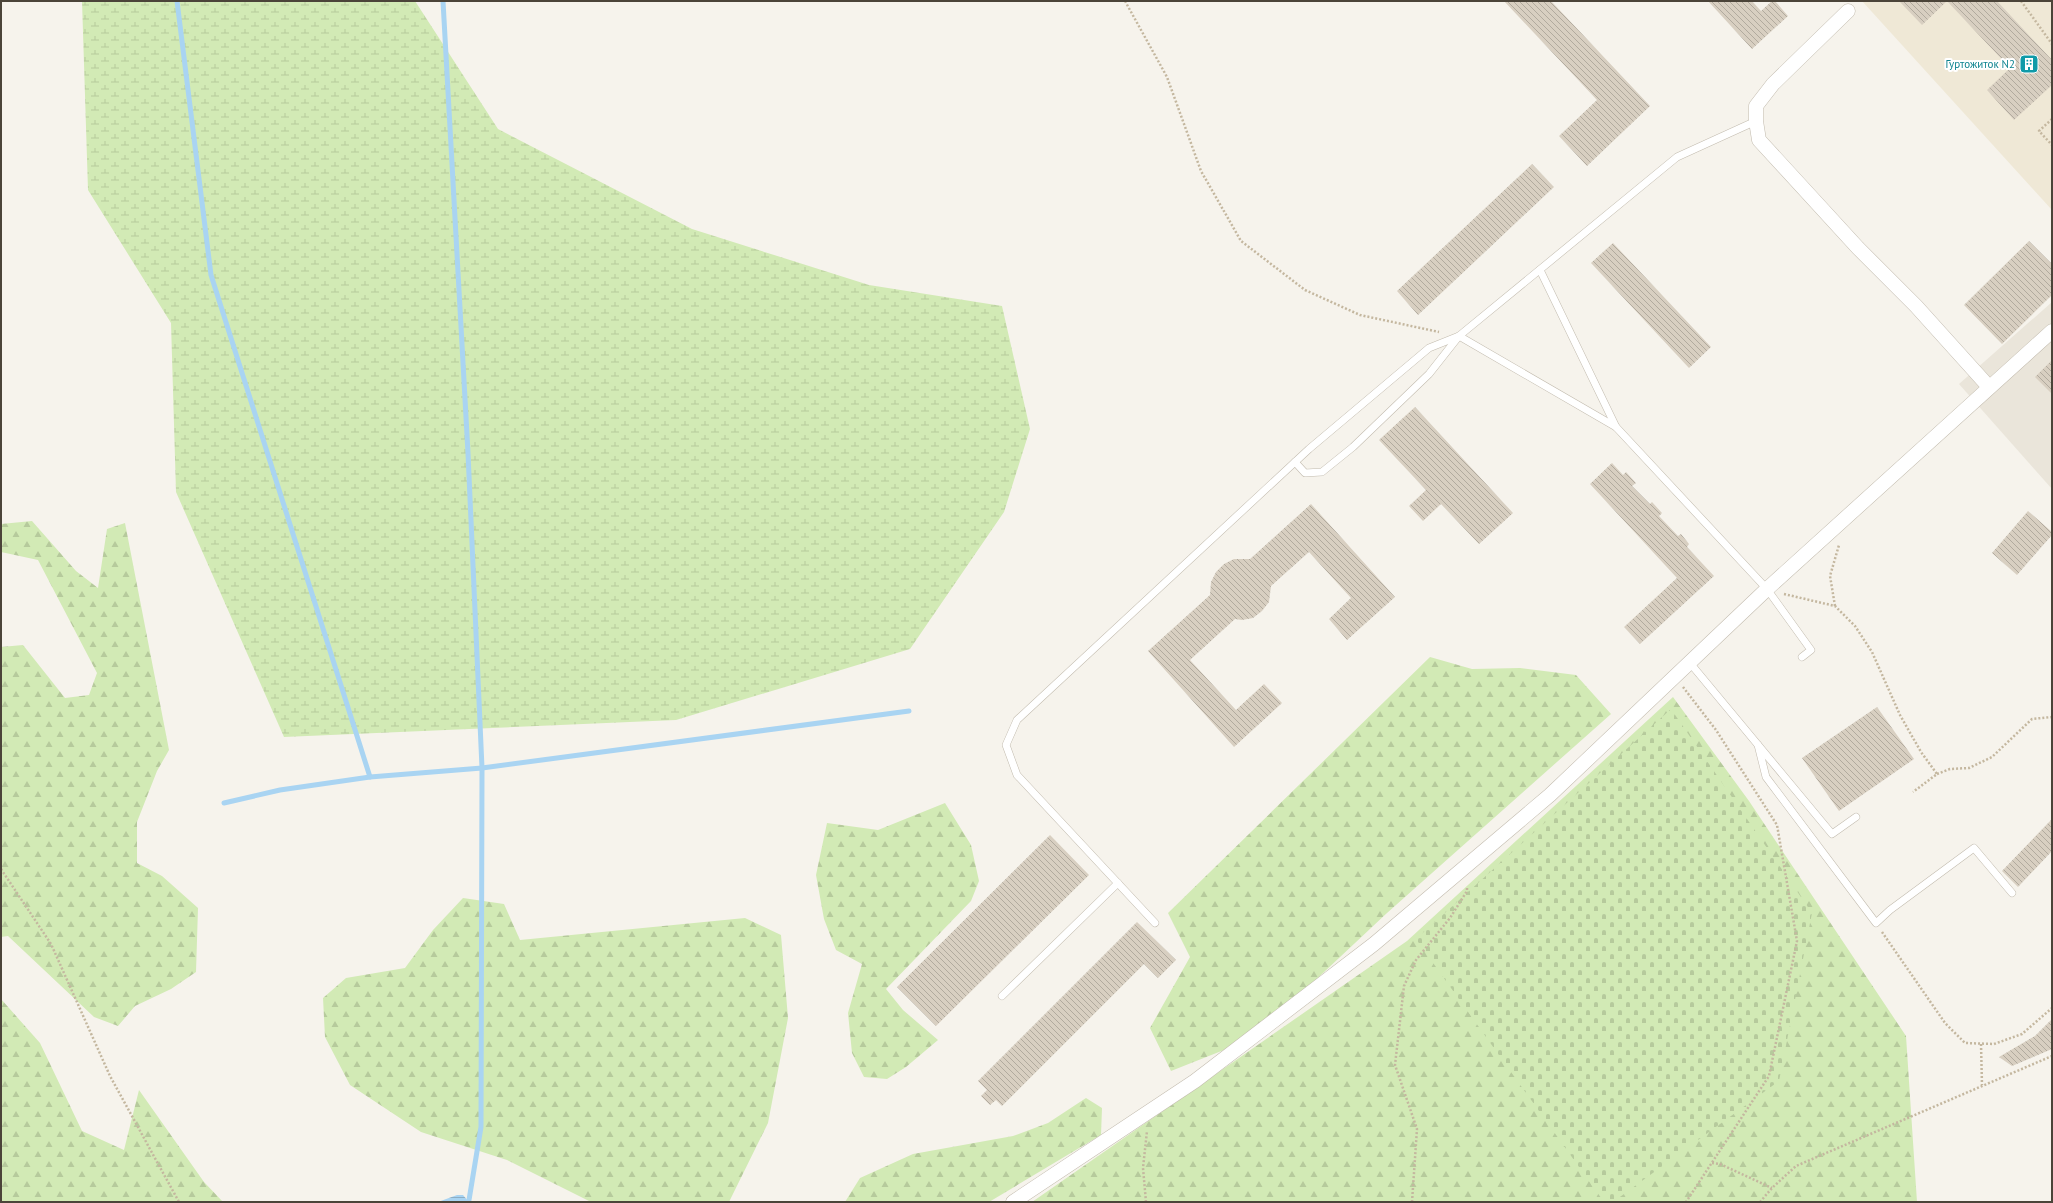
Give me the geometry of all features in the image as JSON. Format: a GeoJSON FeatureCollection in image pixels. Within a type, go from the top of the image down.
{"type":"FeatureCollection","features":[{"type":"Feature","properties":{"kind":"street"},"geometry":{"type":"LineString","coordinates":[[1848,11],[1773,84],[1756,106],[1756,121],[1759,140],[1858,248],[1916,306],[1990,388]]}},
{"type":"Feature","properties":{"kind":"street"},"geometry":{"type":"LineString","coordinates":[[1013,1202],[1196,1081],[1374,944],[1550,795],[1767,589],[2052,331]]}},
{"type":"Feature","properties":{"kind":"lane"},"geometry":{"type":"LineString","coordinates":[[1295,462],[1305,473],[1322,472],[1353,447],[1429,374],[1459,336],[1677,157],[1756,121]]}},
{"type":"Feature","properties":{"kind":"lane"},"geometry":{"type":"LineString","coordinates":[[1540,270],[1616,427]]}},
{"type":"Feature","properties":{"kind":"lane"},"geometry":{"type":"LineString","coordinates":[[1459,336],[1616,427],[1767,589],[1811,650],[1802,657]]}},
{"type":"Feature","properties":{"kind":"lane"},"geometry":{"type":"LineString","coordinates":[[1155,923],[1017,775],[1006,745],[1017,720],[1295,462],[1429,348],[1459,336]]}},
{"type":"Feature","properties":{"kind":"lane"},"geometry":{"type":"LineString","coordinates":[[1690,663],[1832,834],[1856,818]]}},
{"type":"Feature","properties":{"kind":"lane"},"geometry":{"type":"LineString","coordinates":[[1758,745],[1766,777],[1876,923],[1890,910],[1974,848],[2012,893]]}},
{"type":"Feature","properties":{"kind":"lane"},"geometry":{"type":"LineString","coordinates":[[1002,996],[1118,883]]}},
{"type":"Feature","properties":{"kind":"path"},"geometry":{"type":"LineString","coordinates":[[1125,1],[1166,77],[1201,171],[1242,241],[1305,290],[1360,315],[1459,336]]}},
{"type":"Feature","properties":{"kind":"path"},"geometry":{"type":"LineString","coordinates":[[2021,1],[2052,44]]}},
{"type":"Feature","properties":{"kind":"path"},"geometry":{"type":"LineString","coordinates":[[2052,119],[2039,131],[2052,145]]}},
{"type":"Feature","properties":{"kind":"path"},"geometry":{"type":"LineString","coordinates":[[1835,606],[1830,576],[1843,520]]}},
{"type":"Feature","properties":{"kind":"path"},"geometry":{"type":"LineString","coordinates":[[1767,589],[1835,606],[1855,626],[1872,652],[1900,715],[1921,752],[1937,774]]}},
{"type":"Feature","properties":{"kind":"path"},"geometry":{"type":"LineString","coordinates":[[1676,676],[1716,730],[1777,825],[1797,940],[1769,1076],[1686,1202]]}},
{"type":"Feature","properties":{"kind":"path"},"geometry":{"type":"LineString","coordinates":[[1913,792],[1937,774],[1950,769],[1969,768],[1992,757],[2032,719],[2052,717]]}},
{"type":"Feature","properties":{"kind":"path"},"geometry":{"type":"LineString","coordinates":[[1412,1202],[1416,1128],[1395,1065],[1404,986],[1416,960],[1450,918],[1467,891],[1465,867]]}},
{"type":"Feature","properties":{"kind":"path"},"geometry":{"type":"LineString","coordinates":[[1,869],[51,944],[110,1076],[179,1202]]}},
{"type":"Feature","properties":{"kind":"path"},"geometry":{"type":"LineString","coordinates":[[1876,923],[1899,959],[1945,1023],[1965,1043],[1994,1044],[2022,1034],[2052,1008]]}},
{"type":"Feature","properties":{"kind":"path"},"geometry":{"type":"LineString","coordinates":[[1981,1044],[1982,1086]]}},
{"type":"Feature","properties":{"kind":"path"},"geometry":{"type":"LineString","coordinates":[[1760,1202],[1772,1188],[1796,1166],[2052,1056]]}},
{"type":"Feature","properties":{"kind":"path"},"geometry":{"type":"LineString","coordinates":[[1146,1202],[1143,1168],[1149,1112]]}},
{"type":"Feature","properties":{"kind":"path"},"geometry":{"type":"LineString","coordinates":[[1712,1163],[1720,1164],[1772,1188]]}},
{"type":"Feature","properties":{"kind":"shaded area"},"geometry":{"type":"Polygon","coordinates":[[[1862,1],[2052,1],[2052,210],[1862,1]]]}},
{"type":"Feature","properties":{"kind":"shaded area"},"geometry":{"type":"Polygon","coordinates":[[[2052,302],[2052,489],[1959,384],[2052,302]]]}},
{"type":"Feature","properties":{"kind":"green space"},"geometry":{"type":"Polygon","coordinates":[[[82,1],[415,1],[498,129],[692,229],[869,285],[1002,306],[1030,429],[1004,512],[910,649],[676,720],[284,737],[176,492],[171,323],[88,190],[82,1]]]}},
{"type":"Feature","properties":{"kind":"green space"},"geometry":{"type":"Polygon","coordinates":[[[32,521],[76,571],[98,588],[107,529],[125,523],[169,750],[157,771],[137,822],[137,863],[162,876],[198,908],[196,972],[171,989],[135,1006],[118,1026],[94,1017],[8,936],[1,937],[1,647],[23,645],[65,698],[89,695],[97,673],[38,560],[1,552],[1,524],[32,521]]]}},
{"type":"Feature","properties":{"kind":"green space"},"geometry":{"type":"Polygon","coordinates":[[[1430,657],[1472,669],[1520,668],[1576,675],[1611,714],[1387,913],[1307,988],[1229,1048],[1171,1071],[1150,1028],[1190,957],[1168,913],[1430,657]]]}},
{"type":"Feature","properties":{"kind":"green space"},"geometry":{"type":"Polygon","coordinates":[[[1673,697],[1749,801],[1906,1036],[1917,1202],[1032,1202],[1407,941],[1673,697]]]}},
{"type":"Feature","properties":{"kind":"green space"},"geometry":{"type":"Polygon","coordinates":[[[1671,709],[1812,913],[1779,1081],[1613,1202],[1604,1202],[1416,939],[1671,709]]]}},
{"type":"Feature","properties":{"kind":"green space"},"geometry":{"type":"Polygon","coordinates":[[[945,803],[971,845],[979,881],[971,901],[886,989],[903,1010],[938,1040],[906,1067],[887,1079],[864,1077],[852,1053],[848,1013],[862,964],[836,950],[824,919],[816,875],[827,823],[878,830],[945,803]]]}},
{"type":"Feature","properties":{"kind":"green space"},"geometry":{"type":"Polygon","coordinates":[[[463,898],[504,904],[520,940],[745,918],[781,935],[788,1018],[768,1123],[729,1202],[591,1202],[507,1160],[421,1132],[350,1085],[325,1037],[323,998],[346,978],[405,968],[433,930],[463,898]]]}},
{"type":"Feature","properties":{"kind":"green space"},"geometry":{"type":"Polygon","coordinates":[[[1,999],[40,1043],[82,1131],[124,1150],[139,1090],[204,1182],[223,1202],[1,1202],[1,999]]]}},
{"type":"Feature","properties":{"kind":"green space"},"geometry":{"type":"Polygon","coordinates":[[[1086,1098],[1102,1108],[1101,1135],[989,1202],[845,1202],[860,1178],[913,1154],[1013,1136],[1048,1123],[1086,1098]]]}},
{"type":"Feature","properties":{"kind":"water"},"geometry":{"type":"Polygon","coordinates":[[[457,1195],[463,1195],[469,1202],[438,1202],[457,1195]]]}},
{"type":"Feature","properties":{"kind":"building"},"geometry":{"type":"Polygon","coordinates":[[[1504,1],[1551,1],[1650,106],[1587,166],[1559,136],[1597,100],[1504,1]]]}},
{"type":"Feature","properties":{"kind":"building"},"geometry":{"type":"Polygon","coordinates":[[[1708,1],[1752,1],[1761,11],[1772,1],[1775,1],[1788,16],[1752,49],[1708,1]]]}},
{"type":"Feature","properties":{"kind":"building"},"geometry":{"type":"Polygon","coordinates":[[[1899,1],[1947,1],[1922,25],[1899,1]]]}},
{"type":"Feature","properties":{"kind":"building","name":"Гуртожиток N2"},"geometry":{"type":"Polygon","coordinates":[[[1947,1],[1997,1],[2052,60],[2052,85],[2014,120],[1987,90],[2010,68],[1947,1]]]}},
{"type":"Feature","properties":{"kind":"building"},"geometry":{"type":"Polygon","coordinates":[[[1532,164],[1554,187],[1418,315],[1397,291],[1532,164]]]}},
{"type":"Feature","properties":{"kind":"building"},"geometry":{"type":"Polygon","coordinates":[[[2029,241],[2052,264],[2052,295],[2002,344],[1964,305],[2029,241]]]}},
{"type":"Feature","properties":{"kind":"building"},"geometry":{"type":"Polygon","coordinates":[[[1613,243],[1711,347],[1689,368],[1591,263],[1613,243]]]}},
{"type":"Feature","properties":{"kind":"building"},"geometry":{"type":"Polygon","coordinates":[[[2052,360],[2052,394],[2035,377],[2052,360]]]}},
{"type":"Feature","properties":{"kind":"building"},"geometry":{"type":"Polygon","coordinates":[[[1415,407],[1513,513],[1479,544],[1441,504],[1423,521],[1409,506],[1426,490],[1379,440],[1415,407]]]}},
{"type":"Feature","properties":{"kind":"building"},"geometry":{"type":"Polygon","coordinates":[[[1612,463],[1623,475],[1626,472],[1636,483],[1632,486],[1650,504],[1652,502],[1662,513],[1659,516],[1678,536],[1681,534],[1689,544],[1687,547],[1714,576],[1640,644],[1624,627],[1677,578],[1590,484],[1612,463]]]}},
{"type":"Feature","properties":{"kind":"building"},"geometry":{"type":"Polygon","coordinates":[[[1311,504],[1395,597],[1347,640],[1329,619],[1351,598],[1309,552],[1271,586],[1269,602],[1262,611],[1253,618],[1242,620],[1235,619],[1190,660],[1236,710],[1264,684],[1282,703],[1234,747],[1148,651],[1210,595],[1211,582],[1216,572],[1224,564],[1234,559],[1250,559],[1311,504]]]}},
{"type":"Feature","properties":{"kind":"building"},"geometry":{"type":"Polygon","coordinates":[[[2028,511],[2052,532],[2052,535],[2017,575],[1992,553],[2028,511]]]}},
{"type":"Feature","properties":{"kind":"building"},"geometry":{"type":"Polygon","coordinates":[[[1877,707],[1914,759],[1839,811],[1802,758],[1877,707]]]}},
{"type":"Feature","properties":{"kind":"building"},"geometry":{"type":"Polygon","coordinates":[[[2052,819],[2052,851],[2018,887],[2002,871],[2052,819]]]}},
{"type":"Feature","properties":{"kind":"building"},"geometry":{"type":"Polygon","coordinates":[[[1050,835],[1089,875],[936,1026],[897,987],[1050,835]]]}},
{"type":"Feature","properties":{"kind":"building"},"geometry":{"type":"Polygon","coordinates":[[[1137,922],[1176,960],[1158,978],[1144,964],[1002,1106],[996,1100],[990,1105],[981,1096],[987,1090],[978,1081],[1137,922]]]}},
{"type":"Feature","properties":{"kind":"building"},"geometry":{"type":"Polygon","coordinates":[[[2052,1019],[2052,1049],[2012,1066],[1999,1057],[2035,1036],[2052,1019]]]}},
{"type":"Feature","properties":{"kind":"waterway"},"geometry":{"type":"LineString","coordinates":[[177,1],[211,275],[370,777]]}},
{"type":"Feature","properties":{"kind":"waterway"},"geometry":{"type":"LineString","coordinates":[[443,1],[468,453],[482,768],[481,1127],[469,1200]]}},
{"type":"Feature","properties":{"kind":"waterway"},"geometry":{"type":"LineString","coordinates":[[224,803],[280,790],[370,777],[482,768],[909,711]]}},
{"type":"Feature","properties":{"kind":"place","name":"Гуртожиток N2"},"geometry":{"type":"Point","coordinates":[2029,64]}}]}
